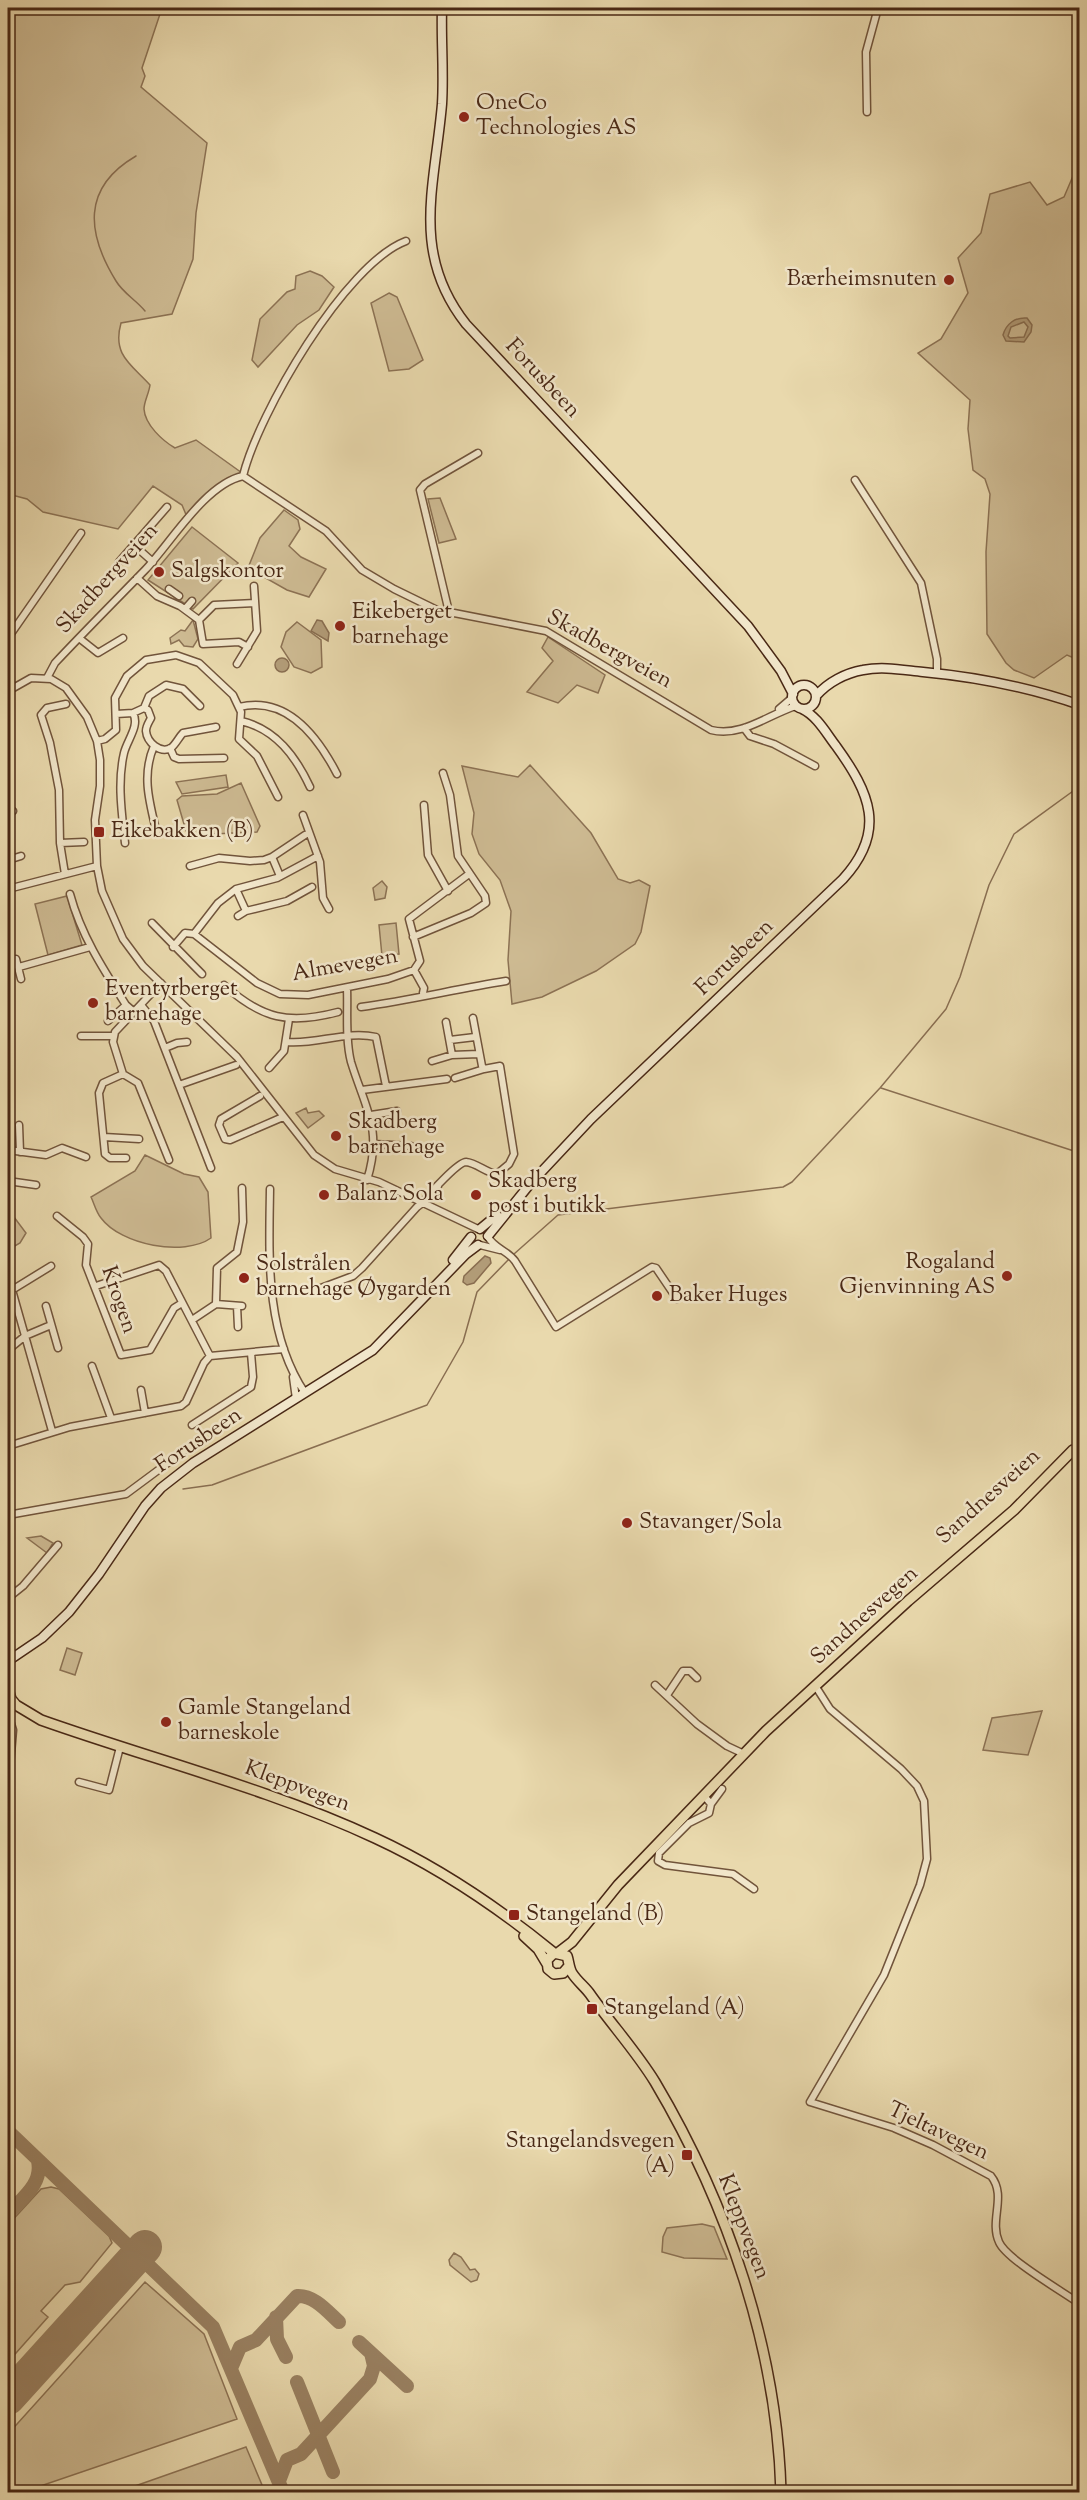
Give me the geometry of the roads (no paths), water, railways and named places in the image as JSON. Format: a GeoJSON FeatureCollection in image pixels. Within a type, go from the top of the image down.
{"type":"FeatureCollection","features":[{"type":"Feature","properties":{"kind":"main road","name":"Forusbeen"},"geometry":{"type":"LineString","coordinates":[[436,8],[442,49]]}},
{"type":"Feature","properties":{"kind":"main road","name":"Forusbeen"},"geometry":{"type":"LineString","coordinates":[[8,1661],[51,1630],[86,1591],[145,1506],[161,1488],[193,1463],[305,1394],[384,1341],[466,1254],[488,1236],[530,1184],[591,1119],[843,879],[858,862],[869,831],[868,801],[855,773],[823,729],[796,701],[781,671],[741,619],[466,324],[445,294],[433,262],[430,230],[441,108],[442,8]]}},
{"type":"Feature","properties":{"kind":"main road"},"geometry":{"type":"LineString","coordinates":[[834,681],[808,708],[796,701],[798,687],[834,681],[857,671],[871,669],[937,673],[1010,684],[1080,705]]}},
{"type":"Feature","properties":{"kind":"main road","name":"Forusbeen"},"geometry":{"type":"LineString","coordinates":[[781,671],[807,686],[816,699],[816,715],[823,729]]}},
{"type":"Feature","properties":{"kind":"main road","name":"Forusbeen"},"geometry":{"type":"LineString","coordinates":[[364,1355],[471,1236],[530,1184]]}},
{"type":"Feature","properties":{"kind":"main road"},"geometry":{"type":"LineString","coordinates":[[479,1229],[488,1236]]}},
{"type":"Feature","properties":{"kind":"main road"},"geometry":{"type":"LineString","coordinates":[[471,1236],[479,1245]]}},
{"type":"Feature","properties":{"kind":"main road","name":"Sandnesveien"},"geometry":{"type":"LineString","coordinates":[[1014,1510],[1076,1447]]}},
{"type":"Feature","properties":{"kind":"main road","name":"Sandnesveien"},"geometry":{"type":"LineString","coordinates":[[908,1601],[939,1568],[1076,1447]]}},
{"type":"Feature","properties":{"kind":"main road","name":"Sandnesvegen"},"geometry":{"type":"LineString","coordinates":[[557,1953],[572,1942],[607,1898],[708,1801],[742,1757],[908,1601],[1014,1510]]}},
{"type":"Feature","properties":{"kind":"main road","name":"Forusbeen"},"geometry":{"type":"LineString","coordinates":[[8,1655],[52,1622],[86,1591]]}},
{"type":"Feature","properties":{"kind":"main road","name":"Kleppvegen"},"geometry":{"type":"LineString","coordinates":[[9,1696],[42,1720],[353,1828],[399,1849],[490,1902],[569,1963],[595,2003],[636,2053],[655,2082],[688,2145],[732,2245],[754,2316],[771,2391],[777,2433],[781,2493]]}},
{"type":"Feature","properties":{"kind":"main road","name":"Kleppvegen"},"geometry":{"type":"LineString","coordinates":[[464,1887],[530,1941],[545,1958],[550,1972],[571,1980],[595,2003]]}},
{"type":"Feature","properties":{"kind":"main road","name":"Sandnesvegen"},"geometry":{"type":"LineString","coordinates":[[569,1963],[573,1949],[594,1923],[607,1898]]}},
{"type":"Feature","properties":{"kind":"main road"},"geometry":{"type":"LineString","coordinates":[[547,1964],[557,1953]]}},
{"type":"Feature","properties":{"kind":"main road"},"geometry":{"type":"LineString","coordinates":[[559,1975],[567,1970],[569,1963]]}},
{"type":"Feature","properties":{"kind":"street"},"geometry":{"type":"LineString","coordinates":[[867,112],[865,58],[878,8]]}},
{"type":"Feature","properties":{"kind":"street"},"geometry":{"type":"LineString","coordinates":[[406,241],[395,246],[367,269],[344,292],[276,399],[243,476],[326,531],[362,570],[437,610]]}},
{"type":"Feature","properties":{"kind":"street","name":"Skadbergveien"},"geometry":{"type":"LineString","coordinates":[[478,453],[425,484],[420,490],[449,612],[546,631],[711,730],[728,733],[744,728],[796,701]]}},
{"type":"Feature","properties":{"kind":"street","name":"Skadbergveien"},"geometry":{"type":"LineString","coordinates":[[49,678],[55,663],[153,562],[195,510],[224,484],[243,476]]}},
{"type":"Feature","properties":{"kind":"street"},"geometry":{"type":"LineString","coordinates":[[855,480],[921,583],[937,659],[937,673]]}},
{"type":"Feature","properties":{"kind":"street"},"geometry":{"type":"LineString","coordinates":[[118,562],[135,546],[167,507]]}},
{"type":"Feature","properties":{"kind":"street"},"geometry":{"type":"LineString","coordinates":[[8,638],[81,534]]}},
{"type":"Feature","properties":{"kind":"street"},"geometry":{"type":"LineString","coordinates":[[135,546],[153,562]]}},
{"type":"Feature","properties":{"kind":"street"},"geometry":{"type":"LineString","coordinates":[[137,578],[157,596],[185,609],[199,620],[203,644],[239,642],[248,647]]}},
{"type":"Feature","properties":{"kind":"street"},"geometry":{"type":"LineString","coordinates":[[237,664],[257,632],[254,586]]}},
{"type":"Feature","properties":{"kind":"street"},"geometry":{"type":"LineString","coordinates":[[169,589],[179,596]]}},
{"type":"Feature","properties":{"kind":"street"},"geometry":{"type":"LineString","coordinates":[[185,609],[192,601]]}},
{"type":"Feature","properties":{"kind":"street"},"geometry":{"type":"LineString","coordinates":[[199,620],[211,606],[255,603]]}},
{"type":"Feature","properties":{"kind":"street"},"geometry":{"type":"LineString","coordinates":[[79,638],[98,653],[123,638]]}},
{"type":"Feature","properties":{"kind":"street"},"geometry":{"type":"LineString","coordinates":[[96,739],[112,734],[116,730],[115,698],[127,676],[146,660],[167,655],[183,656],[199,663],[230,692],[240,707],[239,739],[257,756],[278,797]]}},
{"type":"Feature","properties":{"kind":"street"},"geometry":{"type":"LineString","coordinates":[[8,691],[31,678],[49,678],[59,682],[74,697],[96,739],[101,772],[95,820],[97,866],[105,902],[119,932],[143,966],[226,1045],[300,1139],[325,1163],[424,1201],[479,1229]]}},
{"type":"Feature","properties":{"kind":"street"},"geometry":{"type":"LineString","coordinates":[[116,714],[133,713],[144,708],[149,696],[166,685],[183,689],[200,706]]}},
{"type":"Feature","properties":{"kind":"street"},"geometry":{"type":"LineString","coordinates":[[65,874],[60,843],[59,790],[50,743],[41,715],[47,708],[66,704]]}},
{"type":"Feature","properties":{"kind":"street"},"geometry":{"type":"LineString","coordinates":[[240,707],[267,706],[302,723],[326,752],[337,774]]}},
{"type":"Feature","properties":{"kind":"street"},"geometry":{"type":"LineString","coordinates":[[144,708],[151,715],[146,732],[154,746],[149,761],[147,784],[157,834]]}},
{"type":"Feature","properties":{"kind":"street"},"geometry":{"type":"LineString","coordinates":[[125,843],[121,779],[125,749],[136,724],[133,713]]}},
{"type":"Feature","properties":{"kind":"street"},"geometry":{"type":"LineString","coordinates":[[241,721],[261,729],[290,751],[310,787]]}},
{"type":"Feature","properties":{"kind":"street"},"geometry":{"type":"LineString","coordinates":[[170,748],[183,733],[216,727]]}},
{"type":"Feature","properties":{"kind":"street"},"geometry":{"type":"LineString","coordinates":[[744,728],[750,736],[774,744],[815,766]]}},
{"type":"Feature","properties":{"kind":"street"},"geometry":{"type":"LineString","coordinates":[[154,746],[170,748]]}},
{"type":"Feature","properties":{"kind":"street"},"geometry":{"type":"LineString","coordinates":[[170,748],[174,757],[179,759],[224,758]]}},
{"type":"Feature","properties":{"kind":"street"},"geometry":{"type":"LineString","coordinates":[[413,937],[485,905],[485,896],[456,850],[450,795],[443,773]]}},
{"type":"Feature","properties":{"kind":"street"},"geometry":{"type":"LineString","coordinates":[[424,805],[428,855],[434,870],[448,891]]}},
{"type":"Feature","properties":{"kind":"street"},"geometry":{"type":"LineString","coordinates":[[303,815],[318,856],[323,898],[329,909]]}},
{"type":"Feature","properties":{"kind":"street"},"geometry":{"type":"LineString","coordinates":[[190,866],[219,858],[250,861],[272,857],[305,835]]}},
{"type":"Feature","properties":{"kind":"street"},"geometry":{"type":"LineString","coordinates":[[60,843],[84,842]]}},
{"type":"Feature","properties":{"kind":"street"},"geometry":{"type":"LineString","coordinates":[[8,860],[21,856]]}},
{"type":"Feature","properties":{"kind":"street"},"geometry":{"type":"LineString","coordinates":[[173,947],[185,933],[194,934],[218,903],[236,889],[280,876],[318,856]]}},
{"type":"Feature","properties":{"kind":"street"},"geometry":{"type":"LineString","coordinates":[[272,857],[280,876]]}},
{"type":"Feature","properties":{"kind":"street"},"geometry":{"type":"LineString","coordinates":[[8,889],[97,866]]}},
{"type":"Feature","properties":{"kind":"street"},"geometry":{"type":"LineString","coordinates":[[423,993],[423,987],[414,970],[420,961],[409,921],[411,916],[470,874]]}},
{"type":"Feature","properties":{"kind":"street"},"geometry":{"type":"LineString","coordinates":[[238,916],[246,911],[287,901],[310,888],[312,896]]}},
{"type":"Feature","properties":{"kind":"street"},"geometry":{"type":"LineString","coordinates":[[236,889],[246,911]]}},
{"type":"Feature","properties":{"kind":"street"},"geometry":{"type":"LineString","coordinates":[[70,894],[90,947],[126,1005],[134,1012]]}},
{"type":"Feature","properties":{"kind":"street"},"geometry":{"type":"LineString","coordinates":[[72,903],[81,901]]}},
{"type":"Feature","properties":{"kind":"street"},"geometry":{"type":"LineString","coordinates":[[152,923],[202,975]]}},
{"type":"Feature","properties":{"kind":"street","name":"Almevegen"},"geometry":{"type":"LineString","coordinates":[[194,934],[256,983],[272,992],[300,996],[388,980],[414,970]]}},
{"type":"Feature","properties":{"kind":"street"},"geometry":{"type":"LineString","coordinates":[[19,967],[90,947]]}},
{"type":"Feature","properties":{"kind":"street"},"geometry":{"type":"LineString","coordinates":[[16,959],[21,979]]}},
{"type":"Feature","properties":{"kind":"street"},"geometry":{"type":"LineString","coordinates":[[361,1007],[410,999],[423,993],[506,981]]}},
{"type":"Feature","properties":{"kind":"street"},"geometry":{"type":"LineString","coordinates":[[81,1036],[113,1036],[161,983]]}},
{"type":"Feature","properties":{"kind":"street"},"geometry":{"type":"LineString","coordinates":[[224,985],[256,1009],[289,1019],[302,1020],[338,1012]]}},
{"type":"Feature","properties":{"kind":"street"},"geometry":{"type":"LineString","coordinates":[[347,988],[351,1062],[371,1115],[373,1144],[364,1179]]}},
{"type":"Feature","properties":{"kind":"street"},"geometry":{"type":"LineString","coordinates":[[108,1021],[126,1005]]}},
{"type":"Feature","properties":{"kind":"street"},"geometry":{"type":"LineString","coordinates":[[141,1005],[154,1021],[211,1168]]}},
{"type":"Feature","properties":{"kind":"street"},"geometry":{"type":"LineString","coordinates":[[473,1018],[475,1037],[484,1069]]}},
{"type":"Feature","properties":{"kind":"street"},"geometry":{"type":"LineString","coordinates":[[269,1068],[281,1055],[287,1042],[289,1019]]}},
{"type":"Feature","properties":{"kind":"street"},"geometry":{"type":"LineString","coordinates":[[446,1022],[452,1055]]}},
{"type":"Feature","properties":{"kind":"street"},"geometry":{"type":"LineString","coordinates":[[113,1036],[123,1074],[138,1083],[169,1160]]}},
{"type":"Feature","properties":{"kind":"street"},"geometry":{"type":"LineString","coordinates":[[287,1042],[302,1043],[348,1036],[376,1037],[386,1086]]}},
{"type":"Feature","properties":{"kind":"street"},"geometry":{"type":"LineString","coordinates":[[450,1040],[475,1037]]}},
{"type":"Feature","properties":{"kind":"street"},"geometry":{"type":"LineString","coordinates":[[165,1048],[187,1042]]}},
{"type":"Feature","properties":{"kind":"street"},"geometry":{"type":"LineString","coordinates":[[432,1061],[452,1055],[479,1054]]}},
{"type":"Feature","properties":{"kind":"street"},"geometry":{"type":"LineString","coordinates":[[179,1085],[236,1065]]}},
{"type":"Feature","properties":{"kind":"street"},"geometry":{"type":"LineString","coordinates":[[313,1291],[352,1276],[362,1268],[424,1201],[430,1191],[438,1186],[460,1163],[468,1163],[497,1174],[513,1158],[514,1143],[500,1066],[451,1078],[362,1090]]}},
{"type":"Feature","properties":{"kind":"street"},"geometry":{"type":"LineString","coordinates":[[123,1074],[100,1086],[99,1093],[107,1156],[126,1158]]}},
{"type":"Feature","properties":{"kind":"street"},"geometry":{"type":"LineString","coordinates":[[260,1096],[221,1119],[219,1125],[225,1139],[230,1140],[283,1117]]}},
{"type":"Feature","properties":{"kind":"street"},"geometry":{"type":"LineString","coordinates":[[371,1115],[397,1111]]}},
{"type":"Feature","properties":{"kind":"street"},"geometry":{"type":"LineString","coordinates":[[19,1125],[20,1152]]}},
{"type":"Feature","properties":{"kind":"street"},"geometry":{"type":"LineString","coordinates":[[104,1137],[139,1139]]}},
{"type":"Feature","properties":{"kind":"street"},"geometry":{"type":"LineString","coordinates":[[373,1144],[411,1146]]}},
{"type":"Feature","properties":{"kind":"street"},"geometry":{"type":"LineString","coordinates":[[8,1150],[46,1155],[62,1148],[86,1157]]}},
{"type":"Feature","properties":{"kind":"street"},"geometry":{"type":"LineString","coordinates":[[8,1181],[36,1185]]}},
{"type":"Feature","properties":{"kind":"street"},"geometry":{"type":"LineString","coordinates":[[216,1304],[217,1268],[237,1252],[243,1222],[242,1188]]}},
{"type":"Feature","properties":{"kind":"street"},"geometry":{"type":"LineString","coordinates":[[270,1189],[272,1301],[293,1376],[296,1399]]}},
{"type":"Feature","properties":{"kind":"street","name":"Krogen"},"geometry":{"type":"LineString","coordinates":[[57,1216],[87,1241],[86,1265],[96,1286],[115,1345],[121,1355],[144,1353],[152,1349],[169,1315],[182,1303]]}},
{"type":"Feature","properties":{"kind":"street"},"geometry":{"type":"LineString","coordinates":[[452,1216],[471,1236]]}},
{"type":"Feature","properties":{"kind":"street"},"geometry":{"type":"LineString","coordinates":[[488,1236],[501,1251]]}},
{"type":"Feature","properties":{"kind":"street"},"geometry":{"type":"LineString","coordinates":[[479,1245],[511,1255],[556,1327],[652,1267],[656,1268],[677,1299]]}},
{"type":"Feature","properties":{"kind":"street"},"geometry":{"type":"LineString","coordinates":[[96,1286],[159,1265],[166,1270],[210,1356]]}},
{"type":"Feature","properties":{"kind":"street"},"geometry":{"type":"LineString","coordinates":[[51,1266],[10,1289],[52,1431]]}},
{"type":"Feature","properties":{"kind":"street"},"geometry":{"type":"LineString","coordinates":[[192,1320],[216,1304],[239,1306],[238,1327]]}},
{"type":"Feature","properties":{"kind":"street"},"geometry":{"type":"LineString","coordinates":[[46,1306],[58,1348]]}},
{"type":"Feature","properties":{"kind":"street"},"geometry":{"type":"LineString","coordinates":[[8,1350],[25,1336],[51,1325]]}},
{"type":"Feature","properties":{"kind":"street"},"geometry":{"type":"LineString","coordinates":[[8,1446],[52,1431],[184,1404],[204,1363],[210,1356],[284,1349]]}},
{"type":"Feature","properties":{"kind":"street"},"geometry":{"type":"LineString","coordinates":[[192,1425],[251,1387],[253,1383],[251,1353]]}},
{"type":"Feature","properties":{"kind":"street"},"geometry":{"type":"LineString","coordinates":[[92,1366],[115,1418]]}},
{"type":"Feature","properties":{"kind":"street"},"geometry":{"type":"LineString","coordinates":[[293,1376],[305,1394]]}},
{"type":"Feature","properties":{"kind":"street"},"geometry":{"type":"LineString","coordinates":[[141,1390],[145,1413]]}},
{"type":"Feature","properties":{"kind":"street"},"geometry":{"type":"LineString","coordinates":[[8,1515],[126,1494],[188,1448]]}},
{"type":"Feature","properties":{"kind":"street"},"geometry":{"type":"LineString","coordinates":[[8,1598],[23,1586],[58,1545]]}},
{"type":"Feature","properties":{"kind":"street"},"geometry":{"type":"LineString","coordinates":[[667,1695],[683,1671],[690,1671],[697,1678]]}},
{"type":"Feature","properties":{"kind":"street"},"geometry":{"type":"LineString","coordinates":[[655,1685],[697,1724],[742,1757]]}},
{"type":"Feature","properties":{"kind":"street","name":"Tjeltavegen"},"geometry":{"type":"LineString","coordinates":[[813,1689],[824,1702],[917,1786],[924,1801],[927,1859],[922,1878],[884,1976],[810,2102],[894,2128],[933,2145],[991,2176],[997,2184],[999,2196],[997,2232],[999,2243],[1014,2259],[1080,2304]]}},
{"type":"Feature","properties":{"kind":"street"},"geometry":{"type":"LineString","coordinates":[[8,1715],[13,1730],[8,1790]]}},
{"type":"Feature","properties":{"kind":"street"},"geometry":{"type":"LineString","coordinates":[[80,1782],[109,1790],[120,1747]]}},
{"type":"Feature","properties":{"kind":"street"},"geometry":{"type":"LineString","coordinates":[[708,1801],[722,1789]]}},
{"type":"Feature","properties":{"kind":"street","name":"Sandnesvegen"},"geometry":{"type":"LineString","coordinates":[[708,1801],[708,1814],[689,1823],[659,1853],[658,1861],[673,1866],[733,1874],[754,1889]]}},
{"type":"Feature","properties":{"kind":"waterway"},"geometry":{"type":"LineString","coordinates":[[136,156],[118,169],[106,182],[98,197],[94,213],[99,246],[106,263],[122,289],[145,311]]}},
{"type":"Feature","properties":{"kind":"waterway"},"geometry":{"type":"LineString","coordinates":[[514,1254],[558,1215],[783,1187],[792,1182],[880,1088],[946,1009],[960,977],[989,885],[1014,834],[1080,786]]}},
{"type":"Feature","properties":{"kind":"waterway"},"geometry":{"type":"LineString","coordinates":[[881,1088],[1080,1153]]}},
{"type":"Feature","properties":{"kind":"waterway"},"geometry":{"type":"LineString","coordinates":[[183,1489],[212,1485],[427,1405],[463,1342],[477,1292],[510,1258]]}},
{"type":"Feature","properties":{"kind":"place","name":"OneCo Technologies AS"},"geometry":{"type":"Point","coordinates":[464,117]}},
{"type":"Feature","properties":{"kind":"place","name":"Bærheimsnuten"},"geometry":{"type":"Point","coordinates":[949,280]}},
{"type":"Feature","properties":{"kind":"place","name":"Salgskontor"},"geometry":{"type":"Point","coordinates":[159,572]}},
{"type":"Feature","properties":{"kind":"place","name":"Eikeberget barnehage"},"geometry":{"type":"Point","coordinates":[340,626]}},
{"type":"Feature","properties":{"kind":"place","name":"Eikebakken (B)"},"geometry":{"type":"Point","coordinates":[99,832]}},
{"type":"Feature","properties":{"kind":"place","name":"Eventyrberget barnehage"},"geometry":{"type":"Point","coordinates":[93,1003]}},
{"type":"Feature","properties":{"kind":"place","name":"Skadberg barnehage"},"geometry":{"type":"Point","coordinates":[336,1136]}},
{"type":"Feature","properties":{"kind":"place","name":"Balanz Sola"},"geometry":{"type":"Point","coordinates":[324,1195]}},
{"type":"Feature","properties":{"kind":"place","name":"Skadberg post i butikk"},"geometry":{"type":"Point","coordinates":[476,1195]}},
{"type":"Feature","properties":{"kind":"place","name":"Rogaland Gjenvinning AS"},"geometry":{"type":"Point","coordinates":[1007,1276]}},
{"type":"Feature","properties":{"kind":"place","name":"Solstrålen barnehage Øygarden"},"geometry":{"type":"Point","coordinates":[244,1278]}},
{"type":"Feature","properties":{"kind":"place","name":"Baker Huges"},"geometry":{"type":"Point","coordinates":[657,1296]}},
{"type":"Feature","properties":{"kind":"place","name":"Stavanger/Sola"},"geometry":{"type":"Point","coordinates":[627,1523]}},
{"type":"Feature","properties":{"kind":"place","name":"Gamle Stangeland barneskole"},"geometry":{"type":"Point","coordinates":[166,1722]}},
{"type":"Feature","properties":{"kind":"place","name":"Stangeland (B)"},"geometry":{"type":"Point","coordinates":[514,1915]}},
{"type":"Feature","properties":{"kind":"place","name":"Stangeland (A)"},"geometry":{"type":"Point","coordinates":[592,2009]}},
{"type":"Feature","properties":{"kind":"place","name":"Stangelandsvegen (A)"},"geometry":{"type":"Point","coordinates":[687,2155]}}]}
